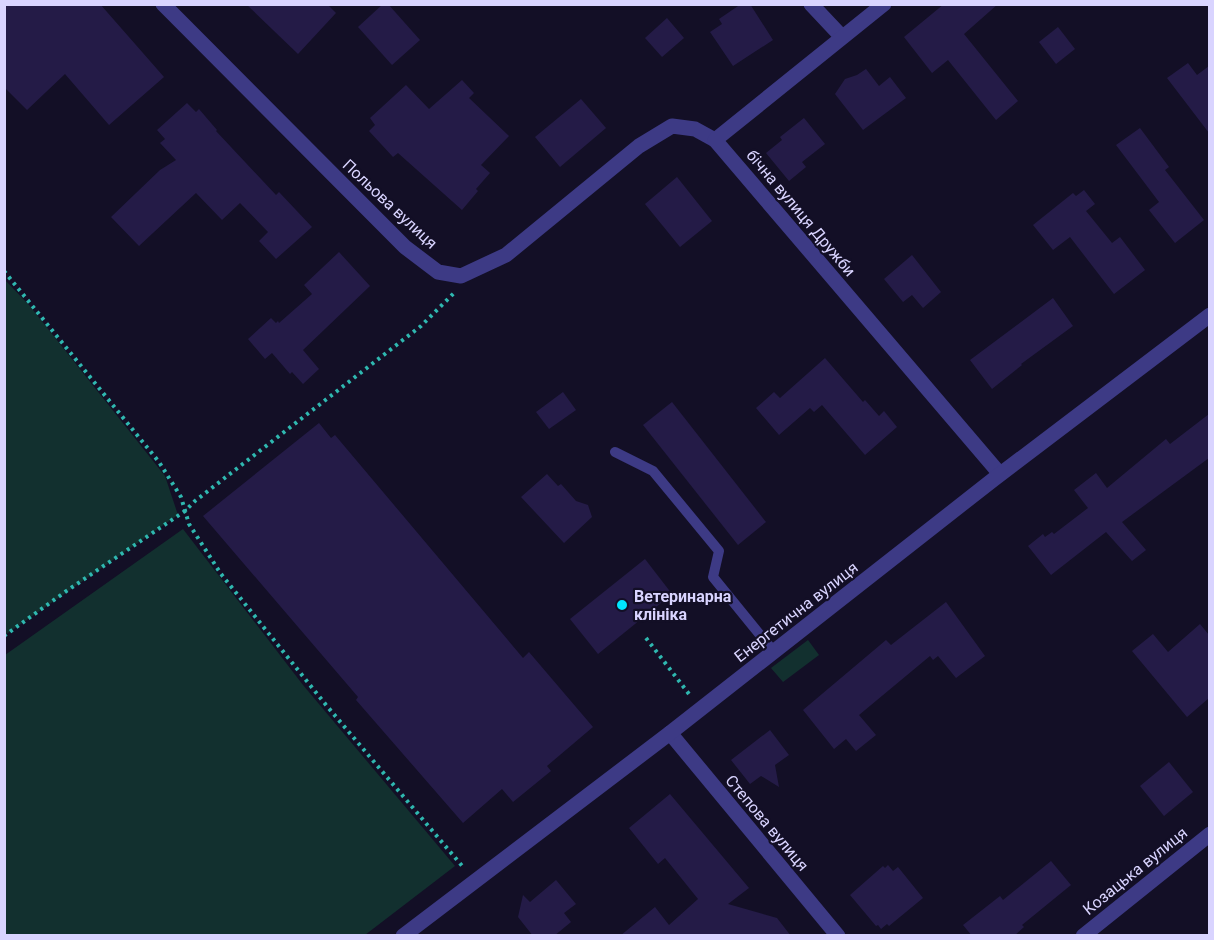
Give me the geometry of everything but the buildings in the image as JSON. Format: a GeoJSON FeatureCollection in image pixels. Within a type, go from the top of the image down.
{"type":"FeatureCollection","features":[{"type":"Feature","properties":{"kind":"street","name":"Польова вулиця"},"geometry":{"type":"LineString","coordinates":[[163,4],[405,248],[438,272],[461,276]]}},
{"type":"Feature","properties":{"kind":"street"},"geometry":{"type":"LineString","coordinates":[[811,4],[842,37]]}},
{"type":"Feature","properties":{"kind":"street"},"geometry":{"type":"LineString","coordinates":[[461,276],[506,255],[639,146],[672,126],[695,129],[715,140],[884,4]]}},
{"type":"Feature","properties":{"kind":"street","name":"бічна вулиця Дружби"},"geometry":{"type":"LineString","coordinates":[[715,140],[1000,474]]}},
{"type":"Feature","properties":{"kind":"street","name":"Енергетична вулиця"},"geometry":{"type":"LineString","coordinates":[[403,936],[670,733],[1000,474],[1209,315]]}},
{"type":"Feature","properties":{"kind":"street","name":"Степова вулиця"},"geometry":{"type":"LineString","coordinates":[[670,733],[838,936]]}},
{"type":"Feature","properties":{"kind":"street","name":"Козацька вулиця"},"geometry":{"type":"LineString","coordinates":[[1083,936],[1209,834]]}},
{"type":"Feature","properties":{"kind":"lane"},"geometry":{"type":"LineString","coordinates":[[615,452],[653,471],[719,551],[713,577],[774,652]]}},
{"type":"Feature","properties":{"kind":"path"},"geometry":{"type":"LineString","coordinates":[[4,271],[159,462],[182,497],[189,525],[229,583],[339,722],[476,881]]}},
{"type":"Feature","properties":{"kind":"path"},"geometry":{"type":"LineString","coordinates":[[4,636],[185,511],[421,326],[456,291],[461,276]]}},
{"type":"Feature","properties":{"kind":"path"},"geometry":{"type":"LineString","coordinates":[[646,638],[701,709]]}},
{"type":"Feature","properties":{"kind":"green space"},"geometry":{"type":"Polygon","coordinates":[[[5,280],[29,305],[165,476],[178,515],[5,635],[5,280]]]}},
{"type":"Feature","properties":{"kind":"green space"},"geometry":{"type":"Polygon","coordinates":[[[183,529],[303,685],[455,866],[365,935],[5,935],[5,655],[183,529]]]}},
{"type":"Feature","properties":{"kind":"green space"},"geometry":{"type":"Polygon","coordinates":[[[808,640],[819,655],[783,682],[771,668],[808,640]]]}},
{"type":"Feature","properties":{"kind":"place","name":"Ветеринарна клініка"},"geometry":{"type":"Point","coordinates":[622,605]}}]}
